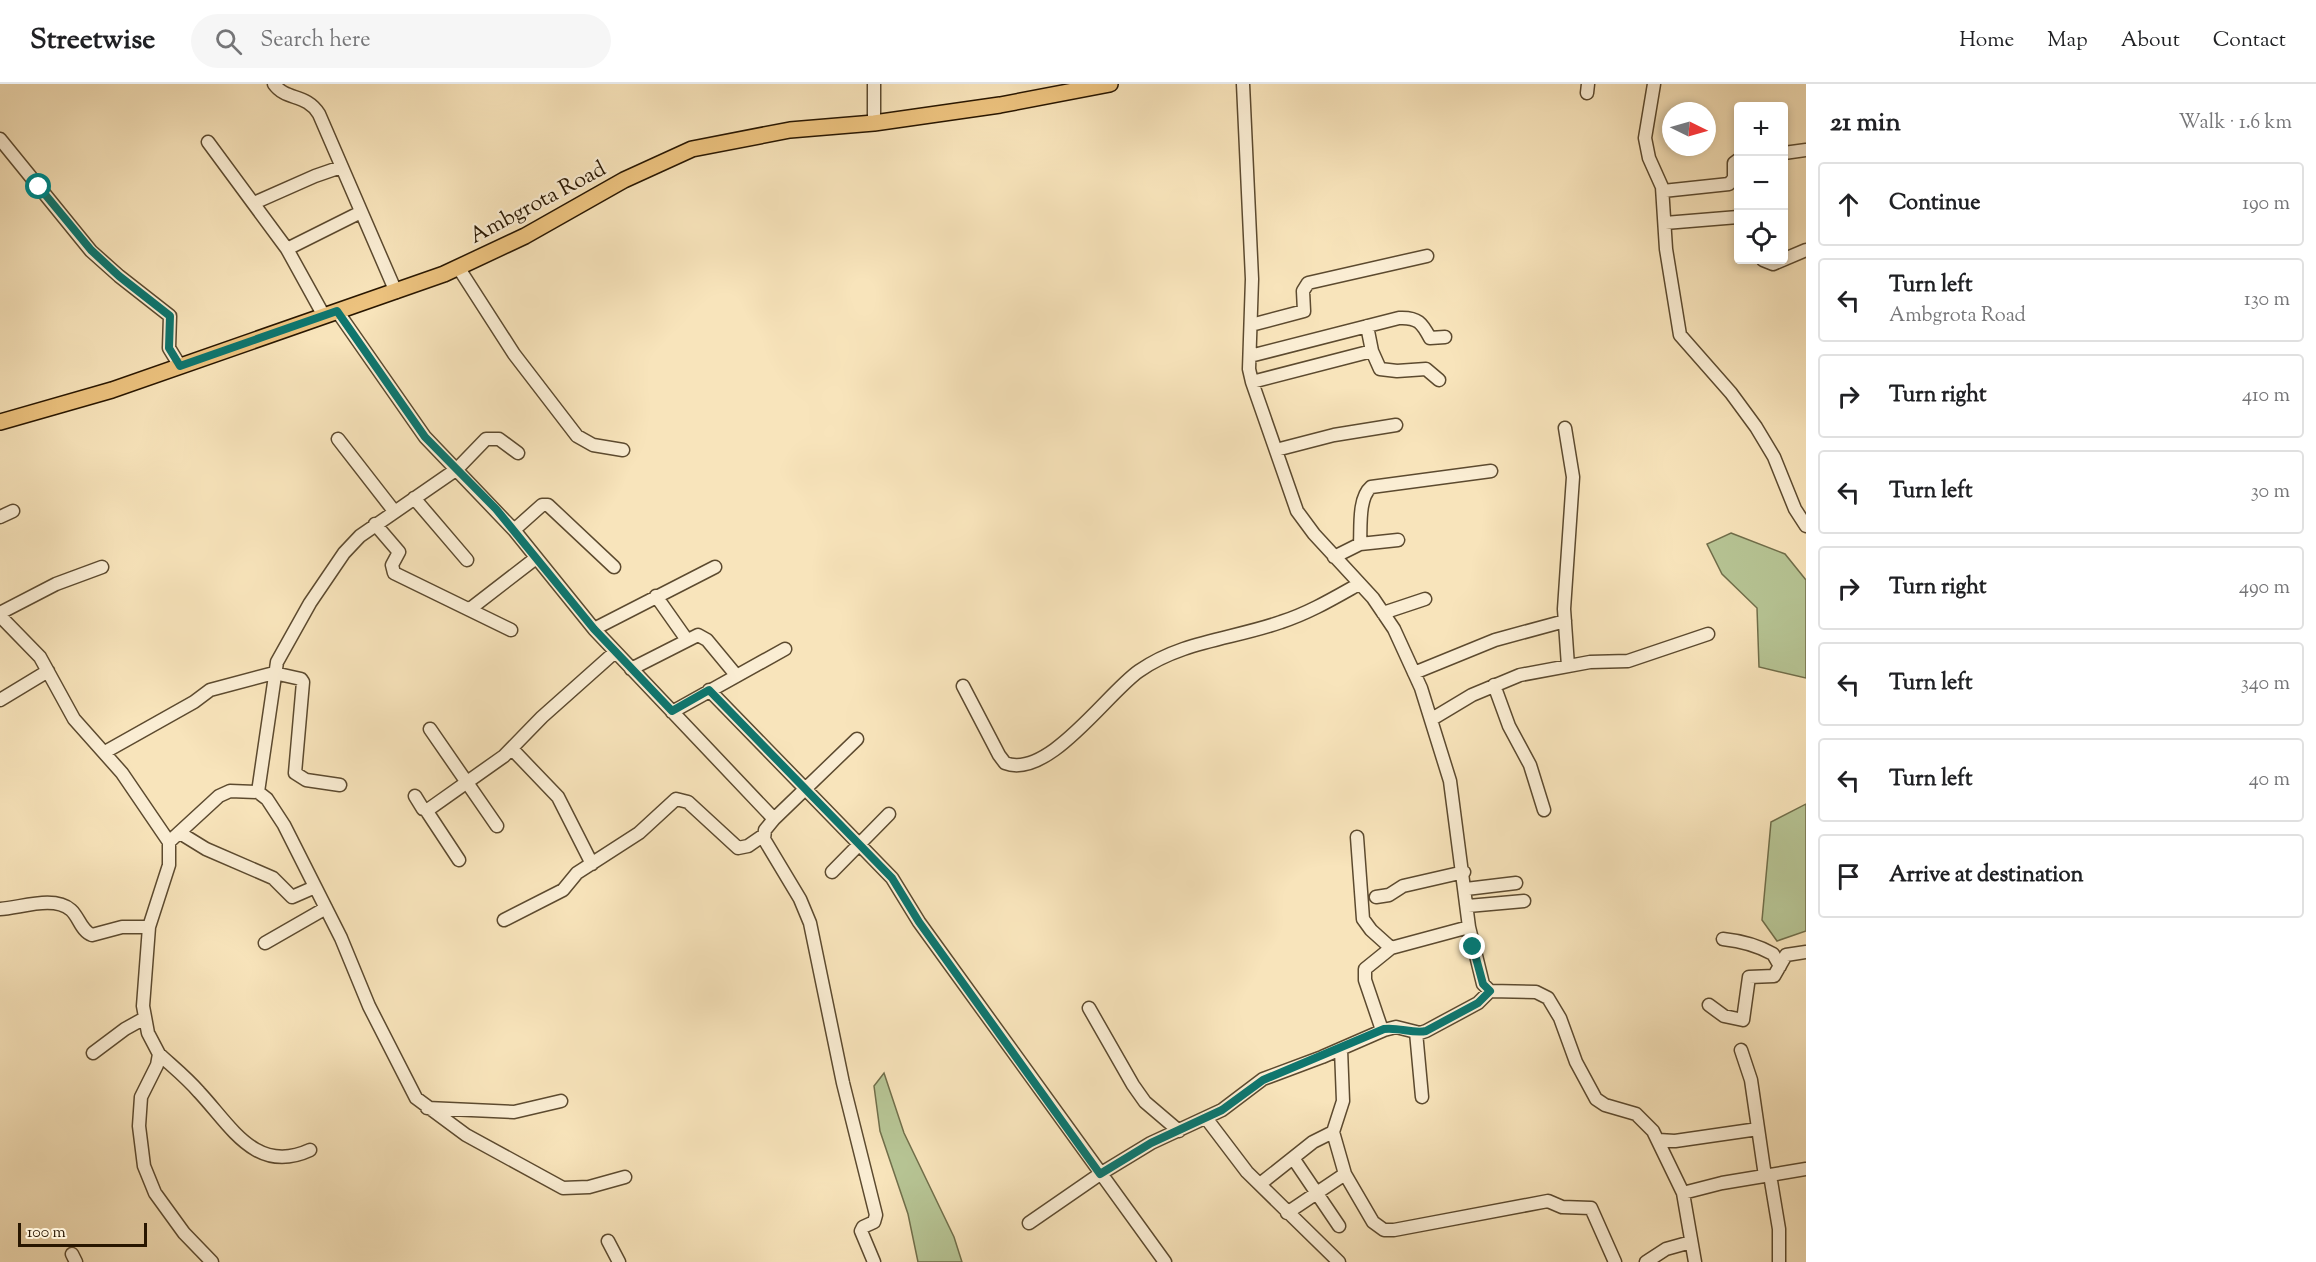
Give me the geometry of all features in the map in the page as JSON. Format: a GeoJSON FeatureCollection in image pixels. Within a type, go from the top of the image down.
{"type":"FeatureCollection","features":[{"type":"Feature","properties":{"kind":"main road","name":"Ambgrota Road"},"geometry":{"type":"LineString","coordinates":[[0,422],[112,390],[396,292],[525,236],[624,180],[692,149],[790,130],[874,123],[1000,105],[1110,84]]}},
{"type":"Feature","properties":{"kind":"street"},"geometry":{"type":"LineString","coordinates":[[274,84],[279,90],[308,101],[314,106],[396,292]]}},
{"type":"Feature","properties":{"kind":"street"},"geometry":{"type":"LineString","coordinates":[[874,84],[874,123]]}},
{"type":"Feature","properties":{"kind":"street"},"geometry":{"type":"LineString","coordinates":[[1243,84],[1252,279],[1250,356],[1252,382],[1297,512],[1383,613],[1414,673],[1432,719],[1450,781],[1464,872],[1469,927],[1483,984],[1490,991],[1536,992],[1548,998],[1560,1018],[1576,1062],[1596,1099],[1605,1105],[1641,1117],[1658,1140],[1683,1193],[1695,1262]]}},
{"type":"Feature","properties":{"kind":"street"},"geometry":{"type":"LineString","coordinates":[[1654,84],[1645,138],[1649,158],[1663,191],[1666,249],[1680,335],[1731,393],[1756,427],[1774,457],[1795,509],[1806,526]]}},
{"type":"Feature","properties":{"kind":"street"},"geometry":{"type":"LineString","coordinates":[[0,139],[91,250],[119,276],[166,312],[172,321],[169,341],[171,354],[180,366]]}},
{"type":"Feature","properties":{"kind":"street"},"geometry":{"type":"LineString","coordinates":[[208,142],[229,174],[254,203],[287,249],[330,314],[389,383],[425,437],[514,530],[615,652],[774,819]]}},
{"type":"Feature","properties":{"kind":"street"},"geometry":{"type":"LineString","coordinates":[[1788,152],[1806,150]]}},
{"type":"Feature","properties":{"kind":"street"},"geometry":{"type":"LineString","coordinates":[[254,203],[341,167]]}},
{"type":"Feature","properties":{"kind":"street"},"geometry":{"type":"LineString","coordinates":[[1663,191],[1729,183],[1734,178]]}},
{"type":"Feature","properties":{"kind":"street"},"geometry":{"type":"LineString","coordinates":[[287,249],[361,212]]}},
{"type":"Feature","properties":{"kind":"street"},"geometry":{"type":"LineString","coordinates":[[1665,223],[1734,217]]}},
{"type":"Feature","properties":{"kind":"street"},"geometry":{"type":"LineString","coordinates":[[1788,258],[1806,250]]}},
{"type":"Feature","properties":{"kind":"street"},"geometry":{"type":"LineString","coordinates":[[1251,325],[1304,311],[1303,291],[1308,283],[1427,255]]}},
{"type":"Feature","properties":{"kind":"street"},"geometry":{"type":"LineString","coordinates":[[458,267],[508,345],[577,436],[593,445],[624,450]]}},
{"type":"Feature","properties":{"kind":"street"},"geometry":{"type":"LineString","coordinates":[[1250,356],[1399,318],[1415,319],[1423,324],[1430,338],[1445,337]]}},
{"type":"Feature","properties":{"kind":"street"},"geometry":{"type":"LineString","coordinates":[[1367,326],[1376,363],[1386,371],[1426,369],[1438,380]]}},
{"type":"Feature","properties":{"kind":"street"},"geometry":{"type":"LineString","coordinates":[[1252,382],[1372,351]]}},
{"type":"Feature","properties":{"kind":"street"},"geometry":{"type":"LineString","coordinates":[[1276,450],[1334,435],[1396,425]]}},
{"type":"Feature","properties":{"kind":"street"},"geometry":{"type":"LineString","coordinates":[[1565,428],[1573,477],[1565,621],[1568,666]]}},
{"type":"Feature","properties":{"kind":"street"},"geometry":{"type":"LineString","coordinates":[[258,792],[274,674],[285,644],[328,574],[344,553],[375,524],[457,469],[490,437],[499,439],[518,453]]}},
{"type":"Feature","properties":{"kind":"street"},"geometry":{"type":"LineString","coordinates":[[338,439],[394,511]]}},
{"type":"Feature","properties":{"kind":"street"},"geometry":{"type":"LineString","coordinates":[[1360,544],[1364,500],[1366,492],[1371,487],[1491,471]]}},
{"type":"Feature","properties":{"kind":"street"},"geometry":{"type":"LineString","coordinates":[[414,498],[467,560]]}},
{"type":"Feature","properties":{"kind":"street"},"geometry":{"type":"LineString","coordinates":[[514,530],[542,505],[548,505],[614,567]]}},
{"type":"Feature","properties":{"kind":"street"},"geometry":{"type":"LineString","coordinates":[[0,517],[13,511]]}},
{"type":"Feature","properties":{"kind":"street"},"geometry":{"type":"LineString","coordinates":[[375,524],[399,552],[392,565],[392,571],[511,630]]}},
{"type":"Feature","properties":{"kind":"street"},"geometry":{"type":"LineString","coordinates":[[1335,557],[1360,544],[1398,540]]}},
{"type":"Feature","properties":{"kind":"street"},"geometry":{"type":"LineString","coordinates":[[470,609],[536,558]]}},
{"type":"Feature","properties":{"kind":"street"},"geometry":{"type":"LineString","coordinates":[[102,567],[56,584],[0,614],[30,644],[48,671],[74,719],[105,752],[169,842],[169,865],[149,927],[144,1019],[159,1054],[190,1083],[231,1131],[243,1141],[258,1150],[284,1159],[310,1150]]}},
{"type":"Feature","properties":{"kind":"street"},"geometry":{"type":"LineString","coordinates":[[594,629],[715,567]]}},
{"type":"Feature","properties":{"kind":"street"},"geometry":{"type":"LineString","coordinates":[[963,686],[1005,763],[1024,766],[1057,747],[1083,725],[1121,685],[1167,655],[1191,645],[1282,622],[1359,584]]}},
{"type":"Feature","properties":{"kind":"street"},"geometry":{"type":"LineString","coordinates":[[656,596],[687,640]]}},
{"type":"Feature","properties":{"kind":"street"},"geometry":{"type":"LineString","coordinates":[[1383,613],[1425,599]]}},
{"type":"Feature","properties":{"kind":"street"},"geometry":{"type":"LineString","coordinates":[[1414,673],[1495,640],[1565,621]]}},
{"type":"Feature","properties":{"kind":"street"},"geometry":{"type":"LineString","coordinates":[[1432,719],[1472,694],[1521,675],[1568,666],[1628,661],[1708,634]]}},
{"type":"Feature","properties":{"kind":"street"},"geometry":{"type":"LineString","coordinates":[[632,669],[687,640],[703,636],[736,675]]}},
{"type":"Feature","properties":{"kind":"street"},"geometry":{"type":"LineString","coordinates":[[672,711],[785,649]]}},
{"type":"Feature","properties":{"kind":"street"},"geometry":{"type":"LineString","coordinates":[[426,810],[468,783],[512,749],[542,717],[615,652]]}},
{"type":"Feature","properties":{"kind":"street"},"geometry":{"type":"LineString","coordinates":[[0,700],[48,671]]}},
{"type":"Feature","properties":{"kind":"street"},"geometry":{"type":"LineString","coordinates":[[105,752],[194,702],[210,690],[274,674],[298,678],[303,682],[295,772],[306,780],[340,785]]}},
{"type":"Feature","properties":{"kind":"street"},"geometry":{"type":"LineString","coordinates":[[1494,684],[1509,726],[1530,765],[1544,810]]}},
{"type":"Feature","properties":{"kind":"street"},"geometry":{"type":"LineString","coordinates":[[709,690],[900,889],[919,922],[1165,1262]]}},
{"type":"Feature","properties":{"kind":"street"},"geometry":{"type":"LineString","coordinates":[[430,729],[497,826]]}},
{"type":"Feature","properties":{"kind":"street"},"geometry":{"type":"LineString","coordinates":[[504,920],[562,890],[577,873],[639,833],[680,798],[688,802],[738,848],[748,846],[764,835],[774,819],[857,739]]}},
{"type":"Feature","properties":{"kind":"street"},"geometry":{"type":"LineString","coordinates":[[512,749],[558,797],[592,864]]}},
{"type":"Feature","properties":{"kind":"street"},"geometry":{"type":"LineString","coordinates":[[169,842],[219,796],[230,790],[258,792],[275,810],[352,961],[369,1006],[392,1049],[407,1084],[427,1108],[466,1135],[563,1188],[589,1187],[625,1177]]}},
{"type":"Feature","properties":{"kind":"street"},"geometry":{"type":"LineString","coordinates":[[415,796],[459,860]]}},
{"type":"Feature","properties":{"kind":"street"},"geometry":{"type":"LineString","coordinates":[[832,872],[889,814]]}},
{"type":"Feature","properties":{"kind":"street"},"geometry":{"type":"LineString","coordinates":[[180,833],[206,849],[273,878],[292,897],[315,887]]}},
{"type":"Feature","properties":{"kind":"street"},"geometry":{"type":"LineString","coordinates":[[764,835],[766,844],[800,899],[810,922],[843,1083],[876,1215],[874,1222],[863,1227],[861,1231],[874,1262]]}},
{"type":"Feature","properties":{"kind":"street"},"geometry":{"type":"LineString","coordinates":[[1357,837],[1363,919],[1390,948]]}},
{"type":"Feature","properties":{"kind":"street"},"geometry":{"type":"LineString","coordinates":[[1376,897],[1389,895],[1403,886],[1464,872]]}},
{"type":"Feature","properties":{"kind":"street"},"geometry":{"type":"LineString","coordinates":[[1466,889],[1516,884]]}},
{"type":"Feature","properties":{"kind":"street"},"geometry":{"type":"LineString","coordinates":[[1468,906],[1524,901]]}},
{"type":"Feature","properties":{"kind":"street"},"geometry":{"type":"LineString","coordinates":[[0,909],[45,903],[64,906],[71,911],[86,932],[92,935],[122,927],[149,927]]}},
{"type":"Feature","properties":{"kind":"street"},"geometry":{"type":"LineString","coordinates":[[265,943],[326,908]]}},
{"type":"Feature","properties":{"kind":"street"},"geometry":{"type":"LineString","coordinates":[[1382,1030],[1364,972],[1390,948],[1469,927]]}},
{"type":"Feature","properties":{"kind":"street"},"geometry":{"type":"LineString","coordinates":[[1723,939],[1752,943],[1760,951],[1773,954],[1780,966]]}},
{"type":"Feature","properties":{"kind":"street"},"geometry":{"type":"LineString","coordinates":[[1709,1005],[1724,1016],[1743,1020],[1749,977],[1774,976],[1790,953],[1806,952]]}},
{"type":"Feature","properties":{"kind":"street"},"geometry":{"type":"LineString","coordinates":[[1029,1223],[1100,1174],[1151,1143],[1206,1118],[1263,1080],[1382,1030],[1396,1027],[1416,1032],[1426,1031],[1478,1003],[1490,991]]}},
{"type":"Feature","properties":{"kind":"street"},"geometry":{"type":"LineString","coordinates":[[1089,1008],[1139,1094],[1179,1131]]}},
{"type":"Feature","properties":{"kind":"street"},"geometry":{"type":"LineString","coordinates":[[93,1053],[125,1029],[144,1019]]}},
{"type":"Feature","properties":{"kind":"street"},"geometry":{"type":"LineString","coordinates":[[1416,1032],[1422,1097]]}},
{"type":"Feature","properties":{"kind":"street"},"geometry":{"type":"LineString","coordinates":[[1341,1049],[1344,1101],[1333,1132],[1345,1174],[1372,1222],[1384,1230],[1548,1201],[1562,1207],[1591,1208],[1615,1262]]}},
{"type":"Feature","properties":{"kind":"street"},"geometry":{"type":"LineString","coordinates":[[1742,1050],[1751,1080],[1758,1129],[1779,1229],[1779,1262]]}},
{"type":"Feature","properties":{"kind":"street"},"geometry":{"type":"LineString","coordinates":[[159,1054],[157,1065],[141,1097],[138,1111],[144,1166],[167,1211],[184,1233],[212,1262]]}},
{"type":"Feature","properties":{"kind":"street"},"geometry":{"type":"LineString","coordinates":[[427,1108],[514,1112],[561,1101]]}},
{"type":"Feature","properties":{"kind":"street"},"geometry":{"type":"LineString","coordinates":[[1206,1118],[1233,1157],[1339,1262]]}},
{"type":"Feature","properties":{"kind":"street"},"geometry":{"type":"LineString","coordinates":[[1658,1140],[1675,1141],[1758,1129]]}},
{"type":"Feature","properties":{"kind":"street"},"geometry":{"type":"LineString","coordinates":[[1260,1184],[1313,1142],[1333,1132]]}},
{"type":"Feature","properties":{"kind":"street"},"geometry":{"type":"LineString","coordinates":[[1293,1158],[1315,1194],[1339,1226]]}},
{"type":"Feature","properties":{"kind":"street"},"geometry":{"type":"LineString","coordinates":[[1683,1193],[1806,1169]]}},
{"type":"Feature","properties":{"kind":"street"},"geometry":{"type":"LineString","coordinates":[[1287,1213],[1345,1174]]}},
{"type":"Feature","properties":{"kind":"street"},"geometry":{"type":"LineString","coordinates":[[608,1241],[619,1262]]}},
{"type":"Feature","properties":{"kind":"street"},"geometry":{"type":"LineString","coordinates":[[1651,1260],[1666,1249],[1691,1242]]}},
{"type":"Feature","properties":{"kind":"green space"},"geometry":{"type":"Polygon","coordinates":[[[1731,533],[1785,554],[1806,580],[1806,678],[1759,667],[1757,608],[1722,574],[1707,544],[1731,533]]]}},
{"type":"Feature","properties":{"kind":"green space"},"geometry":{"type":"Polygon","coordinates":[[[1806,804],[1806,931],[1777,941],[1762,920],[1771,822],[1806,804]]]}},
{"type":"Feature","properties":{"kind":"green space"},"geometry":{"type":"Polygon","coordinates":[[[884,1073],[904,1133],[954,1237],[962,1262],[918,1262],[908,1214],[880,1131],[874,1086],[884,1073]]]}},
{"type":"Feature","properties":{"kind":"route"},"geometry":{"type":"LineString","coordinates":[[39,187],[91,250],[119,276],[170,316],[172,321],[169,348],[180,366],[337,311],[425,437],[496,509],[594,629],[672,711],[709,690],[892,878],[911,911],[1100,1174],[1151,1143],[1222,1110],[1263,1080],[1384,1029],[1396,1027],[1420,1033],[1426,1031],[1478,1003],[1490,991],[1483,984],[1473,947]]}}]}
